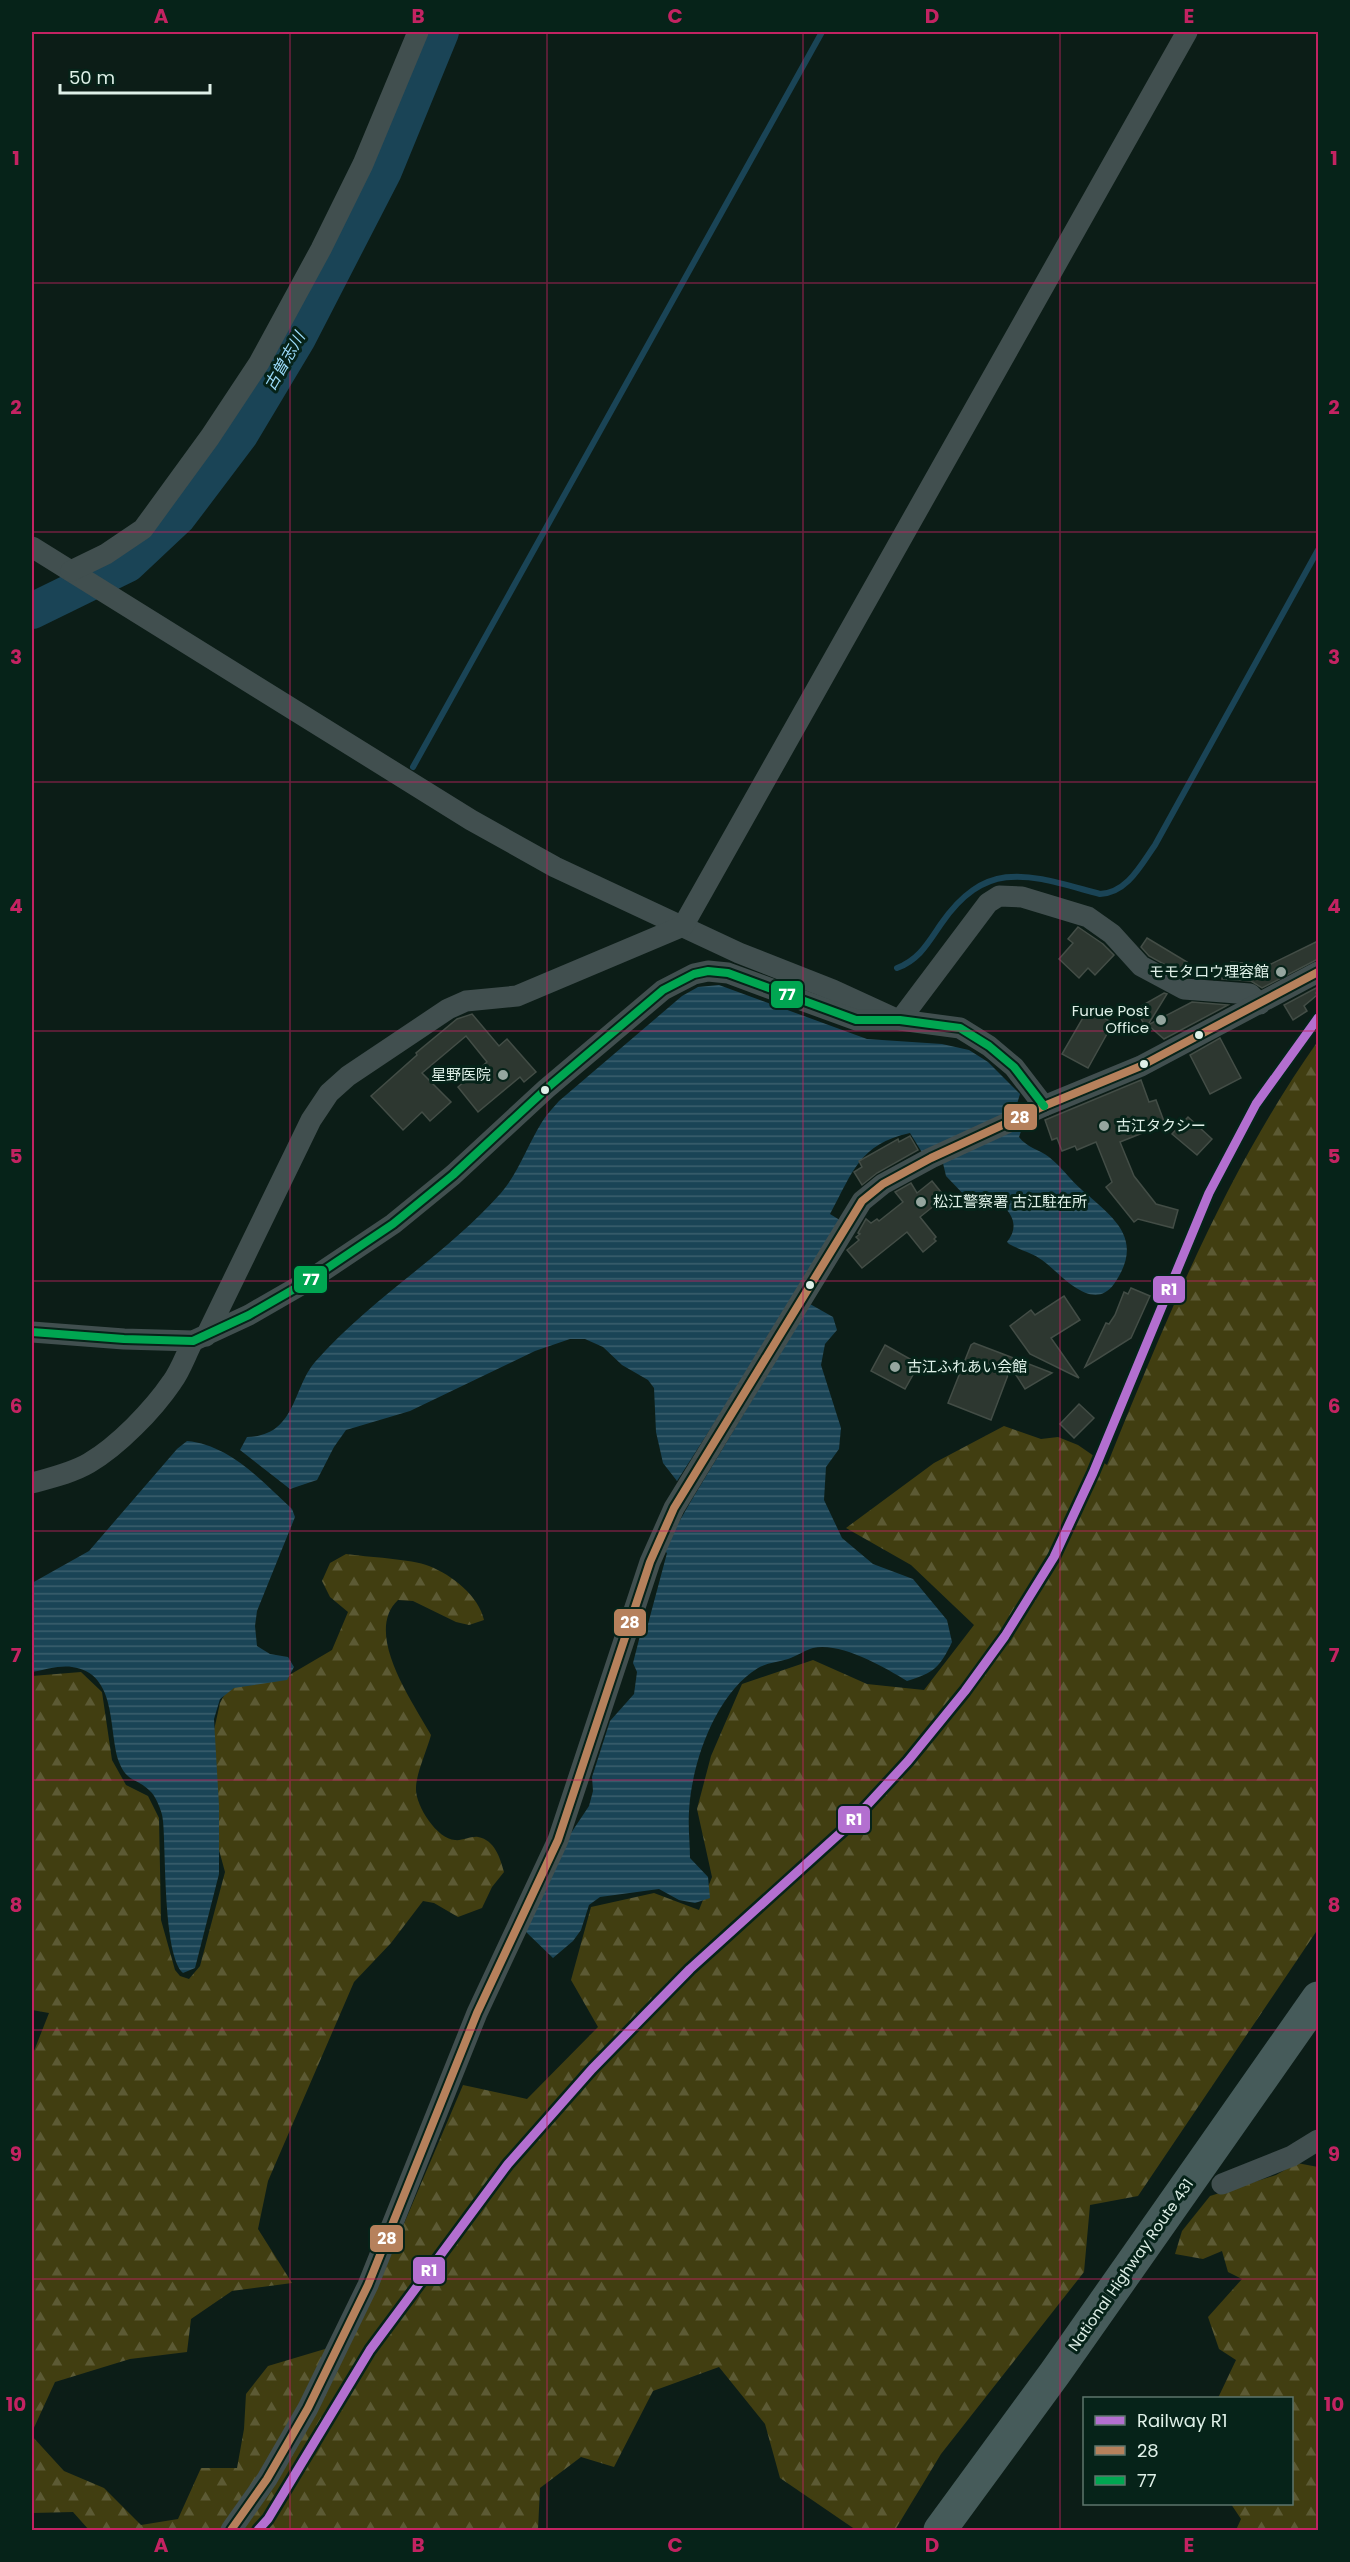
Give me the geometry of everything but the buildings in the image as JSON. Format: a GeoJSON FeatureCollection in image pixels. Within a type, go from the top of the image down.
{"type":"FeatureCollection","features":[{"type":"Feature","properties":{"kind":"highway","name":"National Highway Route 431"},"geometry":{"type":"LineString","coordinates":[[940,2530],[1055,2373],[1318,1998]]}},
{"type":"Feature","properties":{"kind":"street"},"geometry":{"type":"LineString","coordinates":[[75,575],[143,529],[210,437],[259,363],[321,249],[363,164],[418,32]]}},
{"type":"Feature","properties":{"kind":"street"},"geometry":{"type":"LineString","coordinates":[[32,1483],[89,1463],[152,1409],[174,1380],[199,1338],[310,1120],[329,1093],[348,1076],[457,1005],[466,1001],[517,996],[683,926],[1187,32]]}},
{"type":"Feature","properties":{"kind":"street"},"geometry":{"type":"LineString","coordinates":[[32,547],[471,820],[555,867],[739,953],[833,990],[900,1020]]}},
{"type":"Feature","properties":{"kind":"street"},"geometry":{"type":"LineString","coordinates":[[900,1020],[988,903],[999,896],[1022,897],[1088,917],[1112,934],[1141,966],[1184,989],[1250,994],[1260,1004]]}},
{"type":"Feature","properties":{"kind":"street"},"geometry":{"type":"LineString","coordinates":[[32,1332],[124,1340],[199,1338],[249,1315],[308,1281],[393,1224],[453,1175],[546,1089],[663,990],[679,980],[708,971],[728,973],[856,1020],[900,1020],[960,1028],[989,1046],[1014,1067],[1044,1106]]}},
{"type":"Feature","properties":{"kind":"street"},"geometry":{"type":"LineString","coordinates":[[231,2530],[267,2479],[308,2408],[368,2285],[477,2013],[558,1840],[651,1562],[674,1508],[862,1202],[883,1184],[931,1158],[1044,1106],[1141,1066],[1318,972]]}},
{"type":"Feature","properties":{"kind":"street"},"geometry":{"type":"LineString","coordinates":[[1222,2184],[1292,2156],[1318,2140]]}},
{"type":"Feature","properties":{"kind":"street"},"geometry":{"type":"LineString","coordinates":[[1292,2156],[1318,2159]]}},
{"type":"Feature","properties":{"kind":"green space"},"geometry":{"type":"Polygon","coordinates":[[[1318,1041],[1318,1929],[1138,2196],[1090,2205],[1084,2272],[941,2454],[895,2530],[856,2530],[780,2478],[765,2424],[719,2367],[653,2391],[614,2467],[581,2457],[540,2488],[538,2530],[89,2530],[73,2512],[32,2513],[32,2436],[64,2471],[104,2488],[141,2525],[178,2519],[201,2468],[237,2468],[244,2429],[246,2394],[268,2366],[345,2343],[383,2273],[463,2085],[527,2099],[598,2027],[571,1980],[591,1907],[654,1893],[699,1910],[712,1877],[697,1809],[711,1756],[742,1684],[813,1660],[867,1684],[924,1690],[974,1625],[911,1565],[846,1528],[934,1463],[1004,1426],[1041,1439],[1058,1437],[1078,1445],[1107,1465],[1200,1247],[1255,1141],[1285,1090],[1318,1041]]]}},
{"type":"Feature","properties":{"kind":"green space"},"geometry":{"type":"Polygon","coordinates":[[[346,1554],[401,1560],[429,1566],[447,1575],[463,1587],[481,1611],[484,1620],[469,1625],[456,1622],[413,1601],[398,1600],[389,1614],[386,1630],[388,1649],[395,1668],[431,1735],[416,1782],[417,1795],[423,1812],[434,1828],[448,1838],[458,1840],[478,1837],[489,1842],[496,1850],[504,1872],[492,1887],[482,1908],[458,1917],[434,1903],[423,1901],[391,1943],[354,1982],[268,2181],[258,2229],[292,2283],[232,2291],[191,2319],[187,2352],[130,2359],[55,2382],[32,2432],[32,2056],[49,2013],[32,2010],[32,1676],[81,1672],[102,1692],[112,1760],[126,1785],[148,1796],[159,1818],[161,1920],[175,1970],[180,1976],[189,1979],[200,1966],[225,1872],[213,1828],[210,1748],[220,1703],[228,1688],[286,1677],[332,1650],[348,1612],[330,1597],[322,1581],[330,1563],[346,1554]]]}},
{"type":"Feature","properties":{"kind":"green space"},"geometry":{"type":"Polygon","coordinates":[[[1297,2163],[1318,2167],[1318,2530],[1236,2530],[1241,2519],[1232,2505],[1293,2505],[1293,2397],[1218,2397],[1236,2360],[1219,2349],[1208,2317],[1242,2279],[1228,2272],[1222,2251],[1203,2259],[1175,2254],[1182,2231],[1210,2196],[1276,2175],[1297,2163]]]}},
{"type":"Feature","properties":{"kind":"water"},"geometry":{"type":"Polygon","coordinates":[[[719,985],[867,1039],[942,1044],[969,1050],[988,1062],[1020,1094],[1014,1114],[923,1154],[910,1133],[879,1144],[868,1152],[852,1173],[830,1214],[843,1222],[677,1481],[663,1463],[656,1432],[654,1388],[648,1380],[622,1365],[603,1347],[585,1339],[570,1339],[535,1351],[410,1411],[346,1430],[334,1447],[317,1480],[290,1489],[240,1450],[247,1437],[263,1435],[275,1429],[284,1420],[307,1373],[337,1339],[456,1237],[501,1193],[513,1176],[544,1119],[559,1101],[682,996],[698,987],[719,985]]]}},
{"type":"Feature","properties":{"kind":"water"},"geometry":{"type":"Polygon","coordinates":[[[1024,1123],[1019,1137],[1054,1161],[1114,1219],[1121,1230],[1126,1241],[1127,1254],[1123,1268],[1114,1284],[1105,1292],[1096,1295],[1076,1288],[1038,1258],[1009,1244],[1007,1242],[1012,1233],[1013,1224],[1011,1215],[1005,1208],[988,1199],[969,1200],[946,1176],[942,1159],[1024,1123]]]}},
{"type":"Feature","properties":{"kind":"water"},"geometry":{"type":"Polygon","coordinates":[[[810,1304],[833,1317],[837,1330],[825,1344],[821,1365],[841,1428],[839,1449],[826,1467],[824,1500],[842,1538],[873,1564],[913,1579],[947,1620],[952,1642],[944,1658],[935,1668],[907,1681],[862,1657],[824,1647],[813,1648],[758,1668],[729,1695],[718,1713],[708,1732],[695,1773],[689,1818],[690,1858],[708,1877],[710,1898],[695,1903],[679,1900],[659,1889],[600,1897],[589,1905],[581,1930],[573,1941],[553,1958],[525,1931],[571,1833],[589,1806],[593,1791],[592,1777],[610,1721],[634,1694],[637,1672],[633,1663],[643,1624],[648,1624],[667,1553],[663,1550],[810,1304]]]}},
{"type":"Feature","properties":{"kind":"water"},"geometry":{"type":"Polygon","coordinates":[[[187,1441],[217,1449],[231,1457],[257,1476],[292,1509],[295,1517],[257,1611],[255,1626],[257,1646],[270,1654],[288,1657],[294,1667],[287,1680],[234,1688],[220,1699],[214,1719],[219,1806],[219,1874],[195,1968],[183,1973],[172,1946],[169,1925],[161,1810],[151,1792],[129,1777],[122,1769],[116,1749],[109,1705],[97,1680],[87,1672],[72,1667],[57,1667],[32,1672],[32,1583],[89,1551],[177,1449],[187,1441]]]}},
{"type":"Feature","properties":{"kind":"waterway","name":"古曽志川"},"geometry":{"type":"LineString","coordinates":[[32,611],[128,564],[178,517],[240,435],[298,338],[384,171],[441,32]]}},
{"type":"Feature","properties":{"kind":"waterway"},"geometry":{"type":"LineString","coordinates":[[413,767],[822,32]]}},
{"type":"Feature","properties":{"kind":"waterway"},"geometry":{"type":"LineString","coordinates":[[897,968],[905,965],[922,950],[959,902],[976,888],[994,880],[1013,877],[1032,878],[1100,894],[1118,889],[1126,883],[1139,869],[1155,845],[1318,550]]}},
{"type":"Feature","properties":{"kind":"rail line","name":"R1"},"geometry":{"type":"LineString","coordinates":[[258,2530],[268,2519],[370,2350],[508,2164],[592,2069],[690,1969],[848,1826],[908,1761],[965,1691],[1005,1636],[1054,1557],[1093,1473],[1209,1193],[1256,1104],[1318,1018]]}},
{"type":"Feature","properties":{"kind":"transit line","name":"77"},"geometry":{"type":"LineString","coordinates":[[32,1332],[124,1339],[193,1341],[249,1315],[308,1281],[393,1224],[453,1175],[546,1089],[663,990],[694,974],[708,971],[728,973],[856,1020],[900,1020],[960,1028],[989,1046],[1014,1067],[1044,1106]]}},
{"type":"Feature","properties":{"kind":"transit line","name":"28"},"geometry":{"type":"LineString","coordinates":[[231,2530],[267,2479],[308,2408],[368,2285],[477,2013],[558,1840],[650,1562],[674,1508],[862,1201],[883,1184],[931,1158],[1044,1106],[1141,1066],[1318,972]]}},
{"type":"Feature","properties":{"kind":"place","name":"モモタロウ理容館"},"geometry":{"type":"Point","coordinates":[1281,972]}},
{"type":"Feature","properties":{"kind":"place","name":"Furue Post Office"},"geometry":{"type":"Point","coordinates":[1161,1020]}},
{"type":"Feature","properties":{"kind":"place","name":"星野医院"},"geometry":{"type":"Point","coordinates":[503,1075]}},
{"type":"Feature","properties":{"kind":"place","name":"古江タクシー"},"geometry":{"type":"Point","coordinates":[1104,1126]}},
{"type":"Feature","properties":{"kind":"place","name":"松江警察署 古江駐在所"},"geometry":{"type":"Point","coordinates":[921,1202]}},
{"type":"Feature","properties":{"kind":"place","name":"古江ふれあい会館"},"geometry":{"type":"Point","coordinates":[895,1367]}}]}
